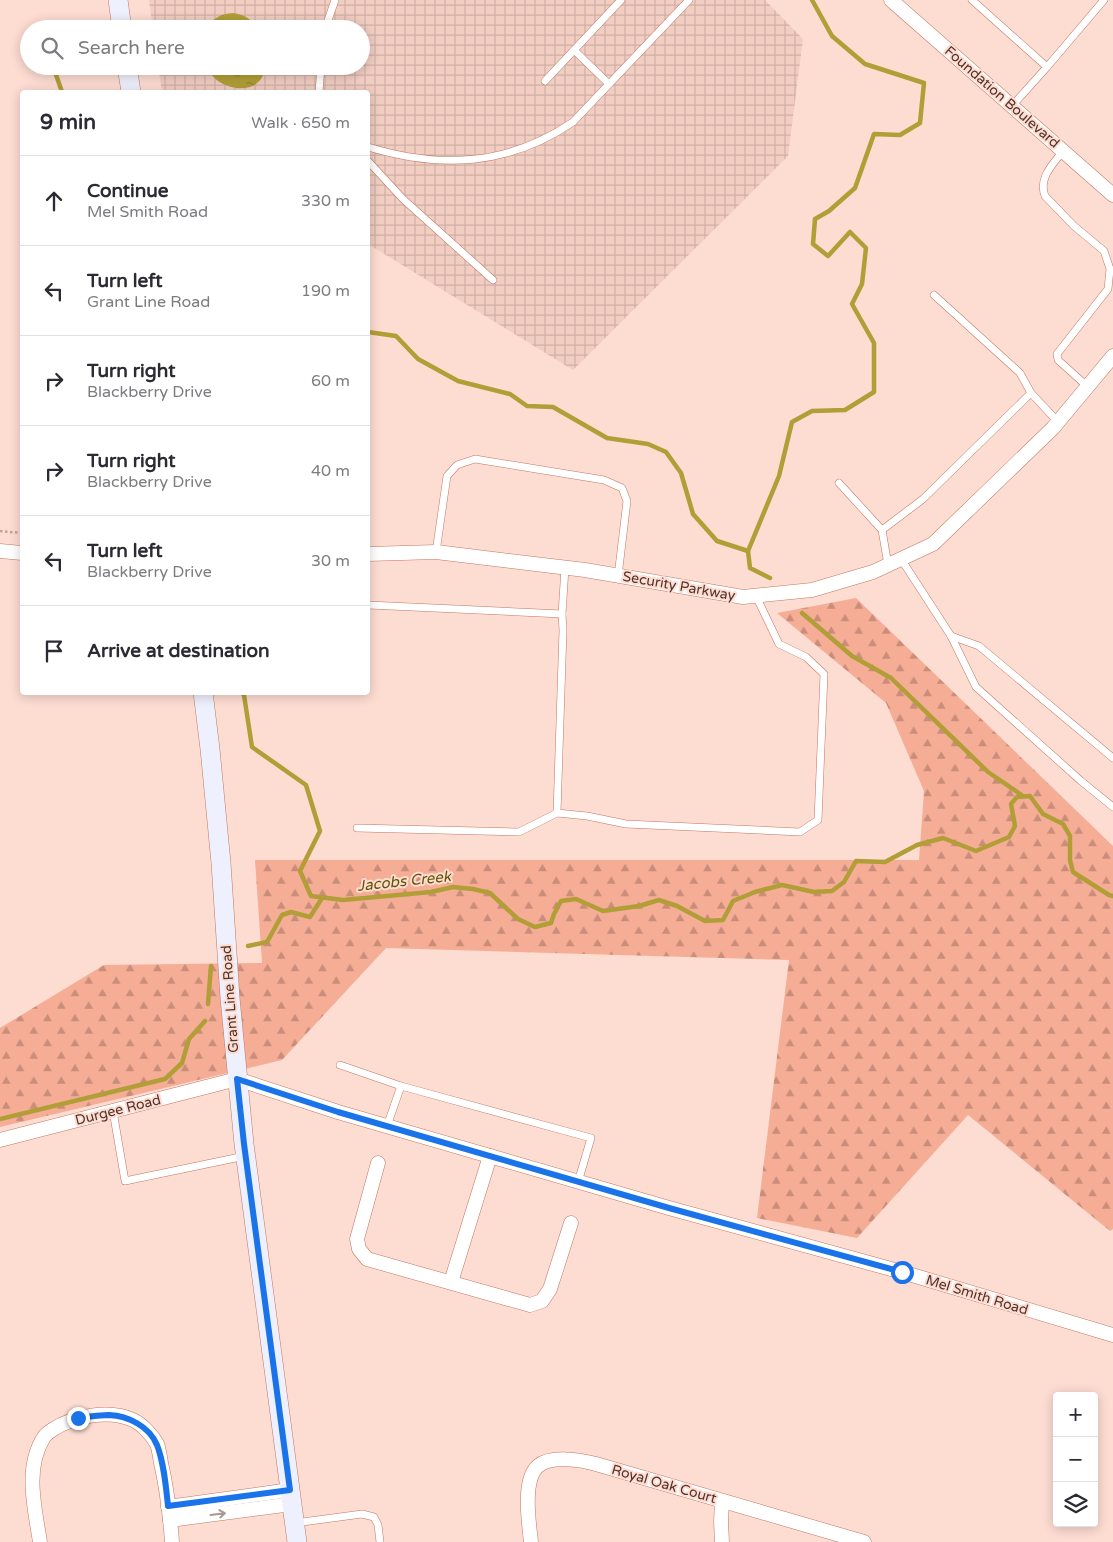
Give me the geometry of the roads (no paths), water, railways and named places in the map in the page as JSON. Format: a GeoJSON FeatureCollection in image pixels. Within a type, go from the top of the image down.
{"type":"FeatureCollection","features":[{"type":"Feature","properties":{"kind":"main road"},"geometry":{"type":"LineString","coordinates":[[118,0],[121,20]]}},
{"type":"Feature","properties":{"kind":"main road"},"geometry":{"type":"LineString","coordinates":[[128,75],[131,90]]}},
{"type":"Feature","properties":{"kind":"main road","name":"Grant Line Road"},"geometry":{"type":"LineString","coordinates":[[203,695],[221,863],[230,998],[245,1156],[297,1542]]}},
{"type":"Feature","properties":{"kind":"street","name":"Foundation Boulevard"},"geometry":{"type":"LineString","coordinates":[[891,0],[1113,195]]}},
{"type":"Feature","properties":{"kind":"street","name":"Security Parkway"},"geometry":{"type":"LineString","coordinates":[[370,554],[436,552],[566,568],[743,598],[812,590],[873,572],[933,544],[1058,422],[1113,356]]}},
{"type":"Feature","properties":{"kind":"street"},"geometry":{"type":"LineString","coordinates":[[0,551],[20,553]]}},
{"type":"Feature","properties":{"kind":"street","name":"Durgee Road"},"geometry":{"type":"LineString","coordinates":[[0,1140],[237,1079]]}},
{"type":"Feature","properties":{"kind":"street","name":"Mel Smith Road"},"geometry":{"type":"LineString","coordinates":[[237,1079],[387,1126],[578,1182],[886,1268],[1113,1335]]}},
{"type":"Feature","properties":{"kind":"street"},"geometry":{"type":"LineString","coordinates":[[452,1282],[490,1156]]}},
{"type":"Feature","properties":{"kind":"street"},"geometry":{"type":"LineString","coordinates":[[378,1163],[357,1238],[360,1249],[367,1259],[530,1305],[542,1302],[550,1289],[571,1223]]}},
{"type":"Feature","properties":{"kind":"street"},"geometry":{"type":"LineString","coordinates":[[40,1542],[33,1483],[34,1463],[44,1435],[78,1418],[110,1415],[132,1420],[144,1427],[157,1444],[164,1474],[172,1542]]}},
{"type":"Feature","properties":{"kind":"street","name":"Royal Oak Court"},"geometry":{"type":"LineString","coordinates":[[531,1542],[529,1515],[530,1480],[539,1465],[547,1461],[569,1459],[582,1460],[864,1542]]}},
{"type":"Feature","properties":{"kind":"street"},"geometry":{"type":"LineString","coordinates":[[169,1513],[291,1497]]}},
{"type":"Feature","properties":{"kind":"street"},"geometry":{"type":"LineString","coordinates":[[722,1501],[722,1542]]}},
{"type":"Feature","properties":{"kind":"lane"},"geometry":{"type":"LineString","coordinates":[[328,20],[335,0]]}},
{"type":"Feature","properties":{"kind":"lane"},"geometry":{"type":"LineString","coordinates":[[545,81],[621,0]]}},
{"type":"Feature","properties":{"kind":"lane"},"geometry":{"type":"LineString","coordinates":[[370,148],[394,155],[451,162],[482,159],[518,151],[557,133],[573,122],[689,0]]}},
{"type":"Feature","properties":{"kind":"lane"},"geometry":{"type":"LineString","coordinates":[[972,0],[1047,66]]}},
{"type":"Feature","properties":{"kind":"lane"},"geometry":{"type":"LineString","coordinates":[[1012,106],[1104,0]]}},
{"type":"Feature","properties":{"kind":"lane"},"geometry":{"type":"LineString","coordinates":[[574,50],[609,84]]}},
{"type":"Feature","properties":{"kind":"lane"},"geometry":{"type":"LineString","coordinates":[[319,90],[321,75]]}},
{"type":"Feature","properties":{"kind":"lane"},"geometry":{"type":"LineString","coordinates":[[1063,151],[1044,178],[1042,190],[1044,196],[1074,226],[1104,251],[1110,269],[1108,289],[1057,354],[1058,360],[1088,386]]}},
{"type":"Feature","properties":{"kind":"lane"},"geometry":{"type":"LineString","coordinates":[[370,163],[404,199],[493,280]]}},
{"type":"Feature","properties":{"kind":"lane"},"geometry":{"type":"LineString","coordinates":[[934,295],[1020,374],[1031,393],[1058,422]]}},
{"type":"Feature","properties":{"kind":"lane"},"geometry":{"type":"LineString","coordinates":[[882,530],[923,499],[1031,393]]}},
{"type":"Feature","properties":{"kind":"lane"},"geometry":{"type":"LineString","coordinates":[[436,552],[448,476],[457,464],[475,459],[604,480],[622,488],[626,501],[618,576]]}},
{"type":"Feature","properties":{"kind":"lane"},"geometry":{"type":"LineString","coordinates":[[838,483],[882,530],[888,565]]}},
{"type":"Feature","properties":{"kind":"lane"},"geometry":{"type":"LineString","coordinates":[[901,559],[951,636],[976,687],[1081,781],[1113,807]]}},
{"type":"Feature","properties":{"kind":"lane"},"geometry":{"type":"LineString","coordinates":[[557,813],[562,614],[566,568]]}},
{"type":"Feature","properties":{"kind":"lane"},"geometry":{"type":"LineString","coordinates":[[357,828],[519,832],[557,813],[587,816],[626,824],[800,832],[818,820],[824,674],[806,657],[779,644],[756,596]]}},
{"type":"Feature","properties":{"kind":"lane"},"geometry":{"type":"LineString","coordinates":[[370,605],[562,614]]}},
{"type":"Feature","properties":{"kind":"lane"},"geometry":{"type":"LineString","coordinates":[[951,636],[979,646],[1113,758]]}},
{"type":"Feature","properties":{"kind":"lane"},"geometry":{"type":"LineString","coordinates":[[340,1065],[401,1086],[591,1138],[578,1182]]}},
{"type":"Feature","properties":{"kind":"lane"},"geometry":{"type":"LineString","coordinates":[[387,1126],[401,1086]]}},
{"type":"Feature","properties":{"kind":"lane"},"geometry":{"type":"LineString","coordinates":[[113,1111],[125,1181],[245,1156]]}},
{"type":"Feature","properties":{"kind":"lane"},"geometry":{"type":"LineString","coordinates":[[295,1523],[362,1514],[374,1518],[378,1525],[380,1542]]}},
{"type":"Feature","properties":{"kind":"water"},"geometry":{"type":"Polygon","coordinates":[[[233,13],[250,20],[214,20],[225,14],[233,13]]]}},
{"type":"Feature","properties":{"kind":"water"},"geometry":{"type":"Polygon","coordinates":[[[211,75],[263,75],[256,84],[248,88],[228,86],[211,75]]]}},
{"type":"Feature","properties":{"kind":"waterway"},"geometry":{"type":"LineString","coordinates":[[770,578],[750,568],[748,551],[779,476],[792,422],[812,411],[845,410],[874,392],[874,343],[852,304],[862,284],[866,248],[850,232],[828,256],[813,244],[815,219],[829,211],[855,188],[874,134],[900,135],[920,123],[924,83],[865,64],[832,36],[812,0]]}},
{"type":"Feature","properties":{"kind":"waterway"},"geometry":{"type":"LineString","coordinates":[[56,75],[61,90]]}},
{"type":"Feature","properties":{"kind":"waterway"},"geometry":{"type":"LineString","coordinates":[[370,332],[396,336],[418,359],[458,381],[510,394],[527,406],[553,407],[607,438],[648,444],[666,452],[681,473],[693,514],[717,541],[748,551]]}},
{"type":"Feature","properties":{"kind":"waterway"},"geometry":{"type":"LineString","coordinates":[[802,613],[852,656],[891,678],[988,772],[1023,796]]}},
{"type":"Feature","properties":{"kind":"waterway","name":"Jacobs Creek"},"geometry":{"type":"LineString","coordinates":[[244,695],[252,747],[306,785],[320,831],[300,871],[311,896],[343,900],[431,892],[453,887],[473,889],[490,893],[518,919],[535,927],[551,923],[561,901],[576,899],[603,911],[639,906],[659,900],[677,906],[705,921],[723,920],[733,901],[755,892],[782,885],[814,892],[832,891],[844,882],[856,861],[885,862],[917,845],[943,838],[976,851],[1009,837],[1015,826],[1011,804],[1017,797],[1030,796],[1043,814],[1063,824],[1070,836],[1070,860],[1073,872],[1113,896]]}},
{"type":"Feature","properties":{"kind":"waterway"},"geometry":{"type":"LineString","coordinates":[[248,946],[267,942],[282,915],[291,912],[310,917],[322,898]]}},
{"type":"Feature","properties":{"kind":"waterway"},"geometry":{"type":"LineString","coordinates":[[208,1004],[211,966]]}},
{"type":"Feature","properties":{"kind":"waterway"},"geometry":{"type":"LineString","coordinates":[[0,1119],[165,1079],[182,1063],[189,1039],[205,1021]]}}]}
